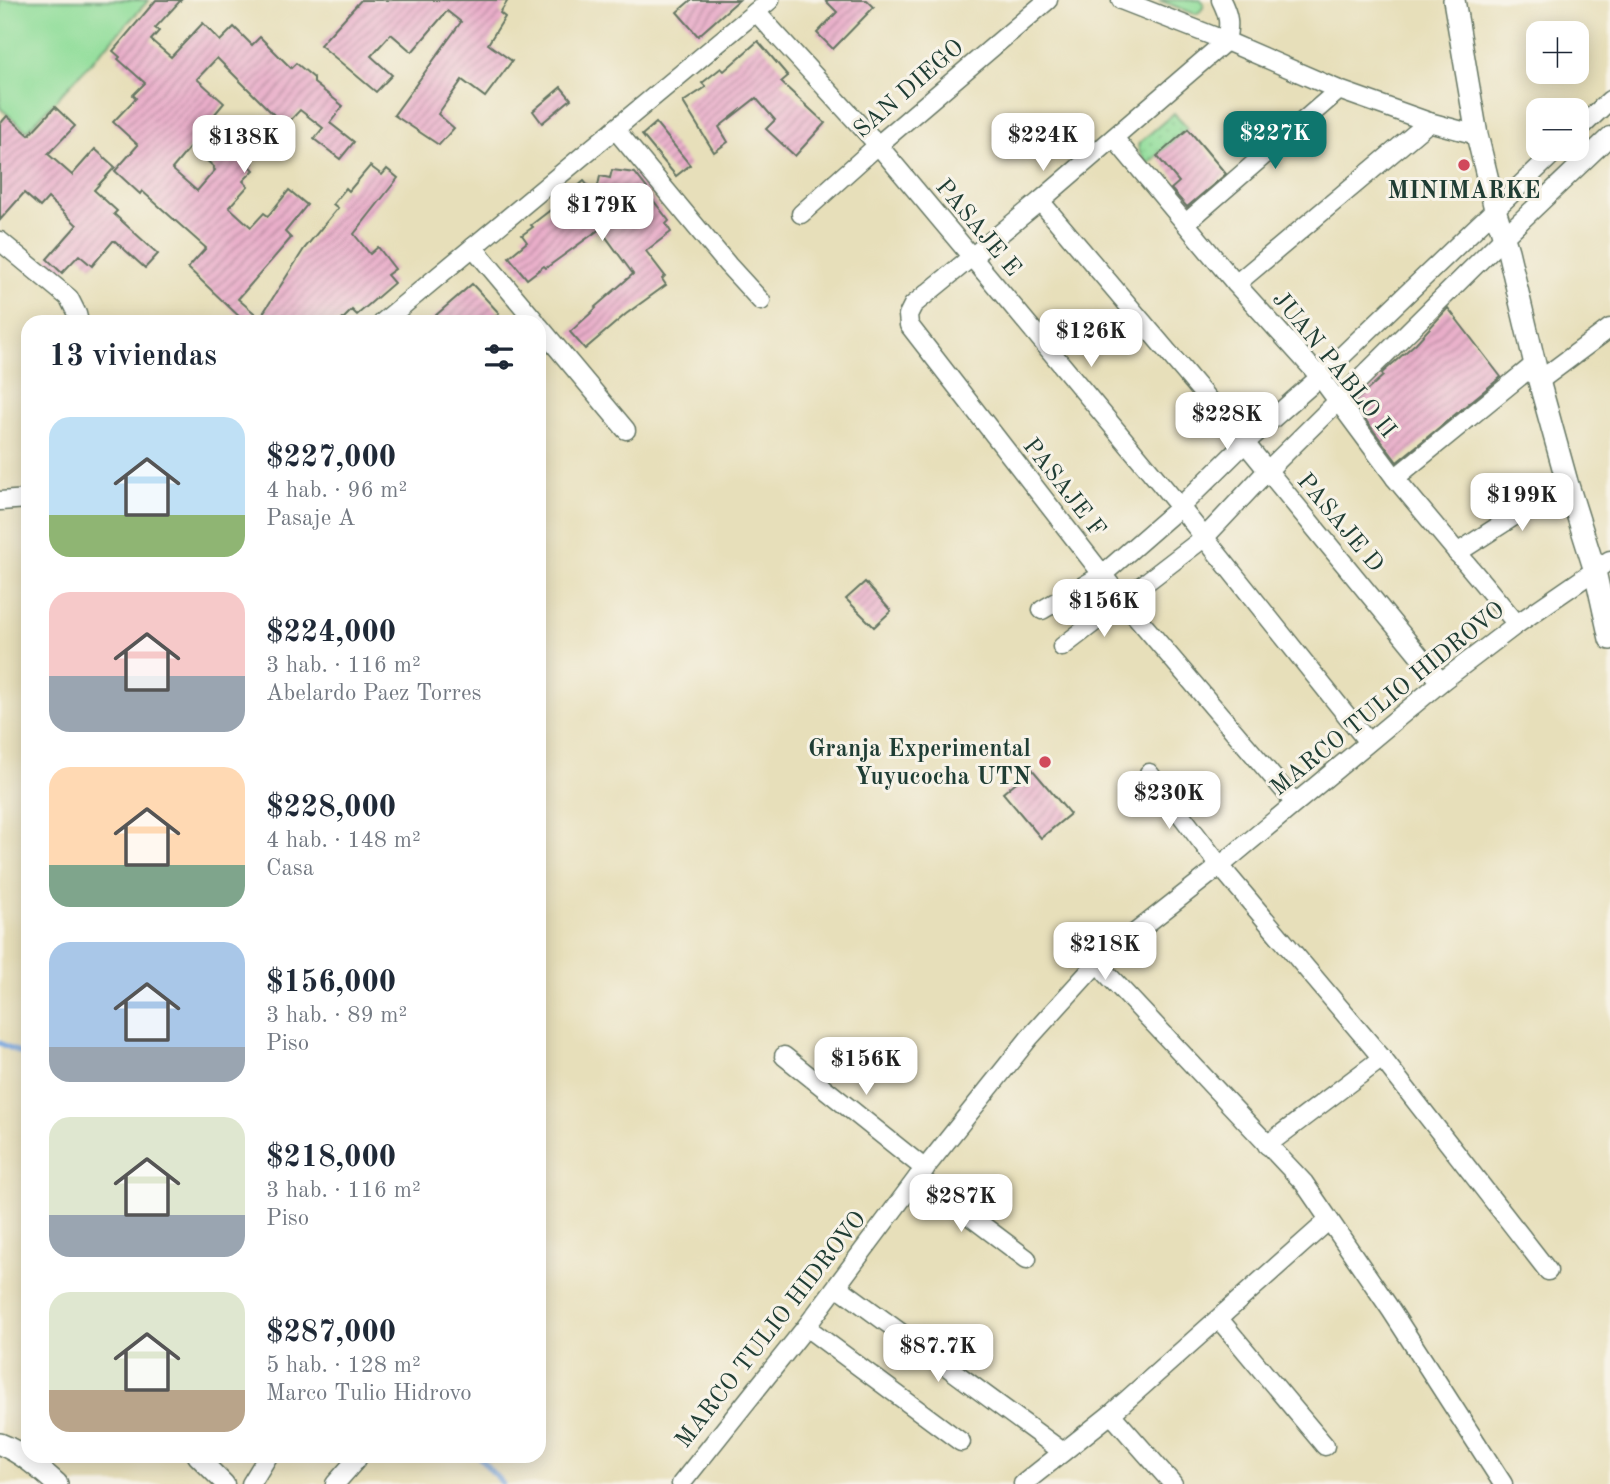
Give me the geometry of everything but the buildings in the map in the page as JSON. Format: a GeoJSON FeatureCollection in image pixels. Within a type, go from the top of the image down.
{"type":"FeatureCollection","features":[{"type":"Feature","properties":{"kind":"street","name":"SAN DIEGO"},"geometry":{"type":"LineString","coordinates":[[801,214],[1048,0]]}},
{"type":"Feature","properties":{"kind":"street"},"geometry":{"type":"LineString","coordinates":[[1121,0],[1226,41],[1339,90],[1429,122],[1477,135]]}},
{"type":"Feature","properties":{"kind":"street"},"geometry":{"type":"LineString","coordinates":[[971,257],[1226,41],[1229,15],[1222,0]]}},
{"type":"Feature","properties":{"kind":"street"},"geometry":{"type":"LineString","coordinates":[[1453,1],[1477,135],[1537,372],[1567,482],[1602,566],[1610,639]]}},
{"type":"Feature","properties":{"kind":"street","name":"PASAJE E"},"geometry":{"type":"LineString","coordinates":[[763,6],[1205,537],[1368,742]]}},
{"type":"Feature","properties":{"kind":"street"},"geometry":{"type":"LineString","coordinates":[[391,315],[763,6]]}},
{"type":"Feature","properties":{"kind":"street"},"geometry":{"type":"LineString","coordinates":[[1186,223],[1339,90]]}},
{"type":"Feature","properties":{"kind":"street"},"geometry":{"type":"LineString","coordinates":[[1589,120],[1610,100]]}},
{"type":"Feature","properties":{"kind":"street"},"geometry":{"type":"LineString","coordinates":[[1236,284],[1429,122]]}},
{"type":"Feature","properties":{"kind":"street"},"geometry":{"type":"LineString","coordinates":[[615,129],[761,302]]}},
{"type":"Feature","properties":{"kind":"street"},"geometry":{"type":"LineString","coordinates":[[1062,647],[1205,537],[1267,471],[1610,136]]}},
{"type":"Feature","properties":{"kind":"street","name":"JUAN PABLO II"},"geometry":{"type":"LineString","coordinates":[[1114,138],[1236,284],[1320,377],[1395,478],[1517,624]]}},
{"type":"Feature","properties":{"kind":"street"},"geometry":{"type":"LineString","coordinates":[[1042,610],[1102,575],[1180,507],[1545,161]]}},
{"type":"Feature","properties":{"kind":"street","name":"PASAJE D"},"geometry":{"type":"LineString","coordinates":[[1040,201],[1245,443],[1441,682]]}},
{"type":"Feature","properties":{"kind":"street"},"geometry":{"type":"LineString","coordinates":[[0,241],[69,298],[77,315]]}},
{"type":"Feature","properties":{"kind":"street"},"geometry":{"type":"LineString","coordinates":[[473,247],[530,315]]}},
{"type":"Feature","properties":{"kind":"street","name":"PASAJE F"},"geometry":{"type":"LineString","coordinates":[[971,257],[913,305],[908,315],[909,325],[1102,575],[1295,803]]}},
{"type":"Feature","properties":{"kind":"street"},"geometry":{"type":"LineString","coordinates":[[1395,478],[1537,372],[1610,328]]}},
{"type":"Feature","properties":{"kind":"street"},"geometry":{"type":"LineString","coordinates":[[546,334],[626,430]]}},
{"type":"Feature","properties":{"kind":"street"},"geometry":{"type":"LineString","coordinates":[[1457,553],[1567,482]]}},
{"type":"Feature","properties":{"kind":"street"},"geometry":{"type":"LineString","coordinates":[[0,501],[21,500]]}},
{"type":"Feature","properties":{"kind":"street","name":"MARCO TULIO HIDROVO"},"geometry":{"type":"LineString","coordinates":[[681,1484],[806,1327],[921,1173],[1030,1037],[1098,962],[1220,866],[1441,682],[1517,624],[1602,566]]}},
{"type":"Feature","properties":{"kind":"street"},"geometry":{"type":"LineString","coordinates":[[1149,773],[1220,866],[1382,1058],[1548,1271]]}},
{"type":"Feature","properties":{"kind":"street"},"geometry":{"type":"LineString","coordinates":[[1098,962],[1304,1183],[1398,1321],[1503,1484]]}},
{"type":"Feature","properties":{"kind":"street"},"geometry":{"type":"LineString","coordinates":[[784,1056],[1027,1259]]}},
{"type":"Feature","properties":{"kind":"street"},"geometry":{"type":"LineString","coordinates":[[1267,1145],[1382,1058]]}},
{"type":"Feature","properties":{"kind":"street"},"geometry":{"type":"LineString","coordinates":[[1023,1484],[1111,1413],[1329,1220]]}},
{"type":"Feature","properties":{"kind":"street"},"geometry":{"type":"LineString","coordinates":[[837,1286],[1063,1452]]}},
{"type":"Feature","properties":{"kind":"street"},"geometry":{"type":"LineString","coordinates":[[1219,1319],[1325,1446]]}},
{"type":"Feature","properties":{"kind":"street"},"geometry":{"type":"LineString","coordinates":[[806,1327],[961,1442]]}},
{"type":"Feature","properties":{"kind":"street"},"geometry":{"type":"LineString","coordinates":[[1111,1413],[1173,1484]]}},
{"type":"Feature","properties":{"kind":"street"},"geometry":{"type":"LineString","coordinates":[[2,1449],[21,1459]]}},
{"type":"Feature","properties":{"kind":"street"},"geometry":{"type":"LineString","coordinates":[[29,1463],[57,1484]]}},
{"type":"Feature","properties":{"kind":"street"},"geometry":{"type":"LineString","coordinates":[[204,1463],[225,1484]]}},
{"type":"Feature","properties":{"kind":"street"},"geometry":{"type":"LineString","coordinates":[[251,1484],[264,1463]]}},
{"type":"Feature","properties":{"kind":"street"},"geometry":{"type":"LineString","coordinates":[[335,1484],[354,1463]]}},
{"type":"Feature","properties":{"kind":"green space"},"geometry":{"type":"Polygon","coordinates":[[[0,0],[149,0],[27,131],[0,108],[0,0]]]}},
{"type":"Feature","properties":{"kind":"green space"},"geometry":{"type":"Polygon","coordinates":[[[1159,0],[1201,0],[1204,3],[1201,10],[1195,14],[1159,0]]]}},
{"type":"Feature","properties":{"kind":"green space"},"geometry":{"type":"Polygon","coordinates":[[[1174,113],[1188,129],[1148,164],[1140,153],[1139,143],[1174,113]]]}},
{"type":"Feature","properties":{"kind":"waterway"},"geometry":{"type":"LineString","coordinates":[[0,1043],[21,1054]]}},
{"type":"Feature","properties":{"kind":"waterway"},"geometry":{"type":"LineString","coordinates":[[484,1463],[503,1484]]}},
{"type":"Feature","properties":{"kind":"place","name":"MINIMARKE"},"geometry":{"type":"Point","coordinates":[1464,165]}},
{"type":"Feature","properties":{"kind":"place","name":"Granja Experimental Yuyucocha UTN"},"geometry":{"type":"Point","coordinates":[1045,762]}}]}
